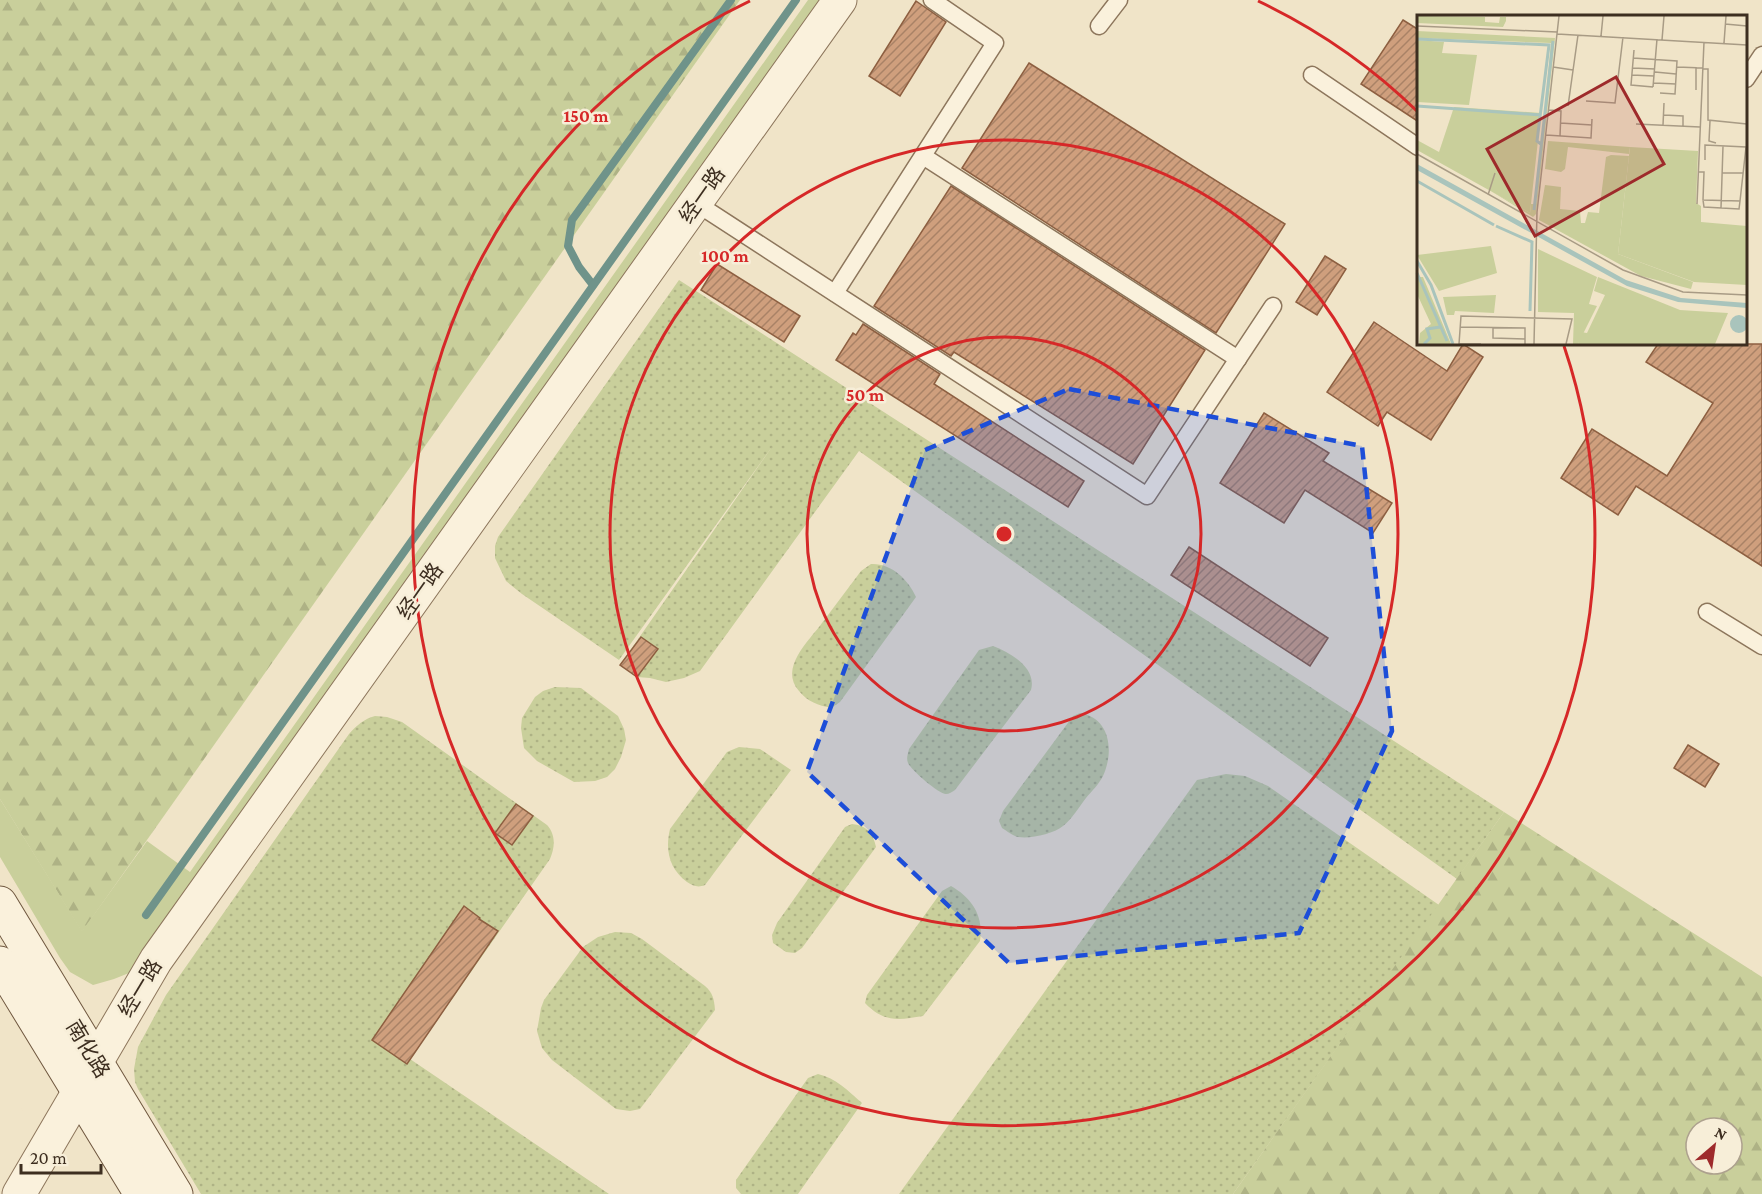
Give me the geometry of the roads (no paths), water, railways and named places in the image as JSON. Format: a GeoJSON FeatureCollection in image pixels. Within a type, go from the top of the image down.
{"type":"FeatureCollection","features":[{"type":"Feature","properties":{"kind":"street","name":"经一路"},"geometry":{"type":"LineString","coordinates":[[19,1194],[156,960],[840,0]]}},
{"type":"Feature","properties":{"kind":"street","name":"南化路"},"geometry":{"type":"LineString","coordinates":[[0,903],[176,1194]]}},
{"type":"Feature","properties":{"kind":"street","name":"南化路"},"geometry":{"type":"LineString","coordinates":[[0,963],[141,1194]]}},
{"type":"Feature","properties":{"kind":"lane"},"geometry":{"type":"LineString","coordinates":[[835,293],[995,43],[932,0]]}},
{"type":"Feature","properties":{"kind":"lane"},"geometry":{"type":"LineString","coordinates":[[1099,26],[1119,0]]}},
{"type":"Feature","properties":{"kind":"lane"},"geometry":{"type":"LineString","coordinates":[[1747,78],[1762,55]]}},
{"type":"Feature","properties":{"kind":"lane"},"geometry":{"type":"LineString","coordinates":[[1312,75],[1417,146]]}},
{"type":"Feature","properties":{"kind":"lane"},"geometry":{"type":"LineString","coordinates":[[922,156],[1239,359]]}},
{"type":"Feature","properties":{"kind":"lane"},"geometry":{"type":"LineString","coordinates":[[696,203],[1147,496],[1273,306]]}},
{"type":"Feature","properties":{"kind":"lane"},"geometry":{"type":"LineString","coordinates":[[1707,612],[1762,646]]}},
{"type":"Feature","properties":{"kind":"waterway"},"geometry":{"type":"LineString","coordinates":[[593,285],[579,267],[568,246],[572,220],[731,0]]}},
{"type":"Feature","properties":{"kind":"waterway"},"geometry":{"type":"LineString","coordinates":[[146,915],[796,0]]}}]}
